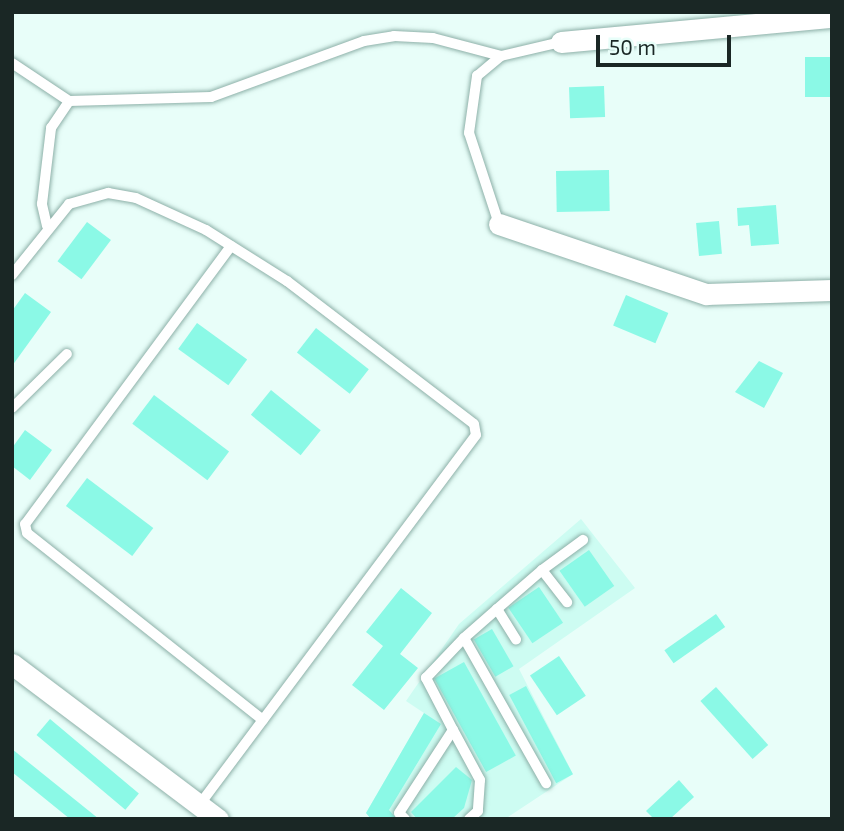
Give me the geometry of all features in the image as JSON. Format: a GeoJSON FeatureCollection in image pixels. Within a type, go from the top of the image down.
{"type":"FeatureCollection","features":[{"type":"Feature","properties":{"kind":"street"},"geometry":{"type":"LineString","coordinates":[[561,42],[832,17]]}},
{"type":"Feature","properties":{"kind":"street"},"geometry":{"type":"LineString","coordinates":[[499,224],[706,294],[832,290]]}},
{"type":"Feature","properties":{"kind":"street"},"geometry":{"type":"LineString","coordinates":[[12,664],[218,819]]}},
{"type":"Feature","properties":{"kind":"lane"},"geometry":{"type":"LineString","coordinates":[[12,63],[69,101],[211,97],[351,46],[394,37],[433,38],[501,56]]}},
{"type":"Feature","properties":{"kind":"lane"},"geometry":{"type":"LineString","coordinates":[[499,224],[469,132],[468,109],[477,76],[501,56],[561,42]]}},
{"type":"Feature","properties":{"kind":"lane"},"geometry":{"type":"LineString","coordinates":[[47,226],[42,204],[51,128],[69,101]]}},
{"type":"Feature","properties":{"kind":"lane"},"geometry":{"type":"LineString","coordinates":[[12,275],[47,226],[69,204],[108,193],[145,202],[231,246],[395,358],[474,424],[477,435],[200,804]]}},
{"type":"Feature","properties":{"kind":"lane"},"geometry":{"type":"LineString","coordinates":[[231,246],[25,524],[27,533],[263,720]]}},
{"type":"Feature","properties":{"kind":"lane"},"geometry":{"type":"LineString","coordinates":[[12,408],[67,354]]}},
{"type":"Feature","properties":{"kind":"lane"},"geometry":{"type":"LineString","coordinates":[[477,816],[480,780],[426,678],[496,609],[583,540]]}},
{"type":"Feature","properties":{"kind":"lane"},"geometry":{"type":"LineString","coordinates":[[542,570],[567,602]]}},
{"type":"Feature","properties":{"kind":"lane"},"geometry":{"type":"LineString","coordinates":[[496,609],[516,639]]}},
{"type":"Feature","properties":{"kind":"lane"},"geometry":{"type":"LineString","coordinates":[[464,638],[546,783]]}},
{"type":"Feature","properties":{"kind":"lane"},"geometry":{"type":"LineString","coordinates":[[405,819],[400,813],[453,730]]}},
{"type":"Feature","properties":{"kind":"shaded area"},"geometry":{"type":"Polygon","coordinates":[[[581,519],[635,588],[519,669],[573,774],[505,819],[371,819],[366,813],[424,713],[406,701],[459,624],[581,519]]]}},
{"type":"Feature","properties":{"kind":"building"},"geometry":{"type":"Polygon","coordinates":[[[805,57],[832,57],[832,97],[805,97],[805,57]]]}},
{"type":"Feature","properties":{"kind":"building"},"geometry":{"type":"Polygon","coordinates":[[[604,86],[605,117],[570,118],[569,87],[604,86]]]}},
{"type":"Feature","properties":{"kind":"building"},"geometry":{"type":"Polygon","coordinates":[[[609,170],[610,211],[557,212],[556,171],[609,170]]]}},
{"type":"Feature","properties":{"kind":"building"},"geometry":{"type":"Polygon","coordinates":[[[776,205],[779,244],[751,246],[749,225],[738,226],[737,208],[776,205]]]}},
{"type":"Feature","properties":{"kind":"building"},"geometry":{"type":"Polygon","coordinates":[[[719,221],[722,254],[699,256],[696,223],[719,221]]]}},
{"type":"Feature","properties":{"kind":"building"},"geometry":{"type":"Polygon","coordinates":[[[87,222],[111,240],[81,279],[58,261],[87,222]]]}},
{"type":"Feature","properties":{"kind":"building"},"geometry":{"type":"Polygon","coordinates":[[[25,293],[51,312],[12,366],[12,311],[25,293]]]}},
{"type":"Feature","properties":{"kind":"building"},"geometry":{"type":"Polygon","coordinates":[[[626,295],[668,313],[655,343],[613,325],[626,295]]]}},
{"type":"Feature","properties":{"kind":"building"},"geometry":{"type":"Polygon","coordinates":[[[197,323],[247,359],[228,385],[178,349],[197,323]]]}},
{"type":"Feature","properties":{"kind":"building"},"geometry":{"type":"Polygon","coordinates":[[[316,328],[369,369],[350,394],[297,352],[316,328]]]}},
{"type":"Feature","properties":{"kind":"building"},"geometry":{"type":"Polygon","coordinates":[[[759,361],[783,373],[764,408],[735,392],[759,361]]]}},
{"type":"Feature","properties":{"kind":"building"},"geometry":{"type":"Polygon","coordinates":[[[271,390],[321,430],[301,455],[251,415],[271,390]]]}},
{"type":"Feature","properties":{"kind":"building"},"geometry":{"type":"Polygon","coordinates":[[[154,395],[229,452],[207,480],[132,424],[154,395]]]}},
{"type":"Feature","properties":{"kind":"building"},"geometry":{"type":"Polygon","coordinates":[[[25,430],[52,450],[30,480],[12,466],[12,448],[25,430]]]}},
{"type":"Feature","properties":{"kind":"building"},"geometry":{"type":"Polygon","coordinates":[[[87,478],[153,528],[132,556],[66,506],[87,478]]]}},
{"type":"Feature","properties":{"kind":"building"},"geometry":{"type":"Polygon","coordinates":[[[589,550],[614,586],[585,607],[560,571],[589,550]]]}},
{"type":"Feature","properties":{"kind":"building"},"geometry":{"type":"Polygon","coordinates":[[[539,587],[563,623],[532,643],[508,608],[539,587]]]}},
{"type":"Feature","properties":{"kind":"building"},"geometry":{"type":"Polygon","coordinates":[[[401,588],[432,613],[400,654],[418,668],[384,710],[352,685],[383,646],[366,632],[401,588]]]}},
{"type":"Feature","properties":{"kind":"building"},"geometry":{"type":"Polygon","coordinates":[[[716,614],[725,627],[674,663],[664,650],[716,614]]]}},
{"type":"Feature","properties":{"kind":"building"},"geometry":{"type":"Polygon","coordinates":[[[492,629],[514,666],[495,677],[474,640],[492,629]]]}},
{"type":"Feature","properties":{"kind":"building"},"geometry":{"type":"Polygon","coordinates":[[[559,656],[586,696],[557,715],[530,676],[559,656]]]}},
{"type":"Feature","properties":{"kind":"building"},"geometry":{"type":"Polygon","coordinates":[[[464,662],[516,756],[486,772],[434,678],[464,662]]]}},
{"type":"Feature","properties":{"kind":"building"},"geometry":{"type":"Polygon","coordinates":[[[526,686],[573,774],[556,783],[509,695],[526,686]]]}},
{"type":"Feature","properties":{"kind":"building"},"geometry":{"type":"Polygon","coordinates":[[[716,687],[768,745],[753,759],[700,701],[716,687]]]}},
{"type":"Feature","properties":{"kind":"building"},"geometry":{"type":"Polygon","coordinates":[[[424,713],[441,724],[389,810],[397,819],[371,819],[366,813],[424,713]]]}},
{"type":"Feature","properties":{"kind":"building"},"geometry":{"type":"Polygon","coordinates":[[[50,719],[139,794],[125,810],[37,735],[50,719]]]}},
{"type":"Feature","properties":{"kind":"building"},"geometry":{"type":"Polygon","coordinates":[[[12,749],[99,819],[70,819],[12,772],[12,749]]]}},
{"type":"Feature","properties":{"kind":"building"},"geometry":{"type":"Polygon","coordinates":[[[456,767],[472,780],[464,808],[452,819],[417,819],[411,812],[456,767]]]}},
{"type":"Feature","properties":{"kind":"building"},"geometry":{"type":"Polygon","coordinates":[[[679,780],[694,797],[670,819],[654,819],[646,811],[679,780]]]}}]}
